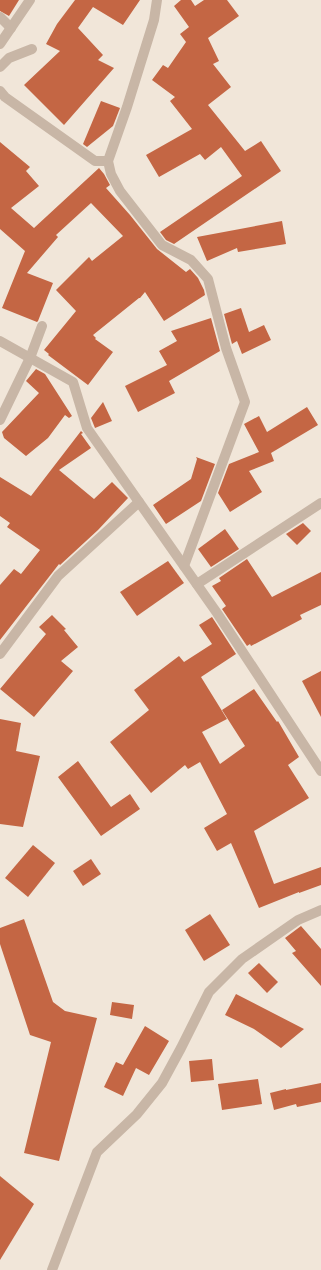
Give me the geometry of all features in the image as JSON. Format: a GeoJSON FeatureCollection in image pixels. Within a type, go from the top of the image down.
{"type":"FeatureCollection","features":[{"type":"Feature","properties":{"kind":"street"},"geometry":{"type":"LineString","coordinates":[[0,44],[30,0]]}},
{"type":"Feature","properties":{"kind":"street"},"geometry":{"type":"LineString","coordinates":[[157,0],[154,20],[127,107],[108,161],[111,174],[120,191],[162,245],[191,260],[208,279],[226,348],[245,402],[184,566]]}},
{"type":"Feature","properties":{"kind":"street"},"geometry":{"type":"LineString","coordinates":[[0,17],[11,28]]}},
{"type":"Feature","properties":{"kind":"street"},"geometry":{"type":"LineString","coordinates":[[0,67],[9,58],[32,49]]}},
{"type":"Feature","properties":{"kind":"street"},"geometry":{"type":"LineString","coordinates":[[0,91],[5,97],[95,161],[108,161]]}},
{"type":"Feature","properties":{"kind":"street"},"geometry":{"type":"LineString","coordinates":[[0,420],[30,358],[42,326]]}},
{"type":"Feature","properties":{"kind":"street"},"geometry":{"type":"LineString","coordinates":[[0,341],[74,382],[87,428],[197,584],[321,771]]}},
{"type":"Feature","properties":{"kind":"street"},"geometry":{"type":"LineString","coordinates":[[0,654],[58,576],[139,502]]}},
{"type":"Feature","properties":{"kind":"street"},"geometry":{"type":"LineString","coordinates":[[197,584],[321,503]]}},
{"type":"Feature","properties":{"kind":"street"},"geometry":{"type":"LineString","coordinates":[[52,1270],[97,1152],[137,1114],[162,1083],[209,992],[242,959],[298,920],[321,910]]}},
{"type":"Feature","properties":{"kind":"building"},"geometry":{"type":"Polygon","coordinates":[[[0,0],[19,0],[9,16],[0,11],[0,0]]]}},
{"type":"Feature","properties":{"kind":"building"},"geometry":{"type":"Polygon","coordinates":[[[75,0],[140,0],[123,25],[93,7],[78,28],[103,55],[98,60],[114,68],[64,125],[24,85],[60,51],[46,44],[57,24],[75,0]]]}},
{"type":"Feature","properties":{"kind":"building"},"geometry":{"type":"Polygon","coordinates":[[[181,0],[191,0],[195,6],[204,0],[227,0],[239,16],[208,38],[219,61],[213,64],[231,87],[208,105],[245,151],[261,141],[281,171],[174,244],[166,240],[160,232],[242,176],[221,147],[205,160],[200,154],[159,177],[146,155],[192,129],[170,101],[175,97],[152,80],[163,65],[168,68],[186,42],[180,34],[189,27],[174,6],[181,0]]]}},
{"type":"Feature","properties":{"kind":"building"},"geometry":{"type":"Polygon","coordinates":[[[101,101],[120,108],[113,126],[87,147],[83,144],[101,101]]]}},
{"type":"Feature","properties":{"kind":"building"},"geometry":{"type":"Polygon","coordinates":[[[0,142],[30,167],[26,171],[39,186],[11,208],[34,228],[99,168],[110,185],[106,188],[157,249],[186,272],[190,269],[198,278],[204,290],[205,295],[164,321],[145,292],[140,298],[93,335],[96,338],[95,339],[113,352],[88,385],[48,355],[49,354],[44,350],[76,311],[56,290],[89,257],[92,261],[123,236],[91,203],[56,235],[58,237],[27,273],[53,283],[38,321],[37,322],[2,308],[25,251],[0,229],[0,142]]]}},
{"type":"Feature","properties":{"kind":"building"},"geometry":{"type":"Polygon","coordinates":[[[282,221],[286,244],[238,252],[237,248],[207,261],[197,237],[282,221]]]}},
{"type":"Feature","properties":{"kind":"building"},"geometry":{"type":"Polygon","coordinates":[[[241,308],[249,332],[264,325],[271,340],[242,354],[237,341],[232,344],[224,314],[241,308]]]}},
{"type":"Feature","properties":{"kind":"building"},"geometry":{"type":"Polygon","coordinates":[[[211,318],[220,351],[169,381],[175,393],[138,412],[125,386],[167,365],[159,351],[177,341],[171,331],[211,318]]]}},
{"type":"Feature","properties":{"kind":"building"},"geometry":{"type":"Polygon","coordinates":[[[36,369],[45,374],[72,416],[69,418],[65,415],[48,438],[26,456],[4,438],[2,432],[39,393],[26,381],[36,369]]]}},
{"type":"Feature","properties":{"kind":"building"},"geometry":{"type":"Polygon","coordinates":[[[103,402],[112,421],[95,428],[91,418],[103,402]]]}},
{"type":"Feature","properties":{"kind":"building"},"geometry":{"type":"Polygon","coordinates":[[[307,407],[318,425],[271,453],[274,461],[249,471],[262,492],[230,512],[218,493],[229,464],[259,452],[244,424],[259,416],[267,432],[307,407]]]}},
{"type":"Feature","properties":{"kind":"building"},"geometry":{"type":"Polygon","coordinates":[[[81,431],[83,433],[81,434],[91,448],[59,470],[94,499],[112,482],[128,498],[98,530],[60,565],[59,564],[0,640],[0,585],[14,569],[21,574],[40,550],[7,527],[10,523],[0,516],[0,477],[31,496],[81,431]]]}},
{"type":"Feature","properties":{"kind":"building"},"geometry":{"type":"Polygon","coordinates":[[[196,457],[215,464],[201,501],[166,524],[153,505],[191,479],[197,459],[196,457]]]}},
{"type":"Feature","properties":{"kind":"building"},"geometry":{"type":"Polygon","coordinates":[[[303,523],[311,531],[297,545],[286,534],[303,523]]]}},
{"type":"Feature","properties":{"kind":"building"},"geometry":{"type":"Polygon","coordinates":[[[225,529],[239,549],[211,567],[198,549],[225,529]]]}},
{"type":"Feature","properties":{"kind":"building"},"geometry":{"type":"Polygon","coordinates":[[[247,559],[272,597],[321,572],[321,605],[300,615],[302,619],[251,646],[250,644],[247,646],[222,609],[226,606],[212,586],[221,581],[219,578],[247,559]]]}},
{"type":"Feature","properties":{"kind":"building"},"geometry":{"type":"Polygon","coordinates":[[[168,561],[184,583],[137,616],[120,592],[168,561]]]}},
{"type":"Feature","properties":{"kind":"building"},"geometry":{"type":"Polygon","coordinates":[[[52,615],[66,629],[64,630],[78,647],[61,661],[73,671],[34,717],[0,689],[46,634],[39,627],[52,615]]]}},
{"type":"Feature","properties":{"kind":"building"},"geometry":{"type":"Polygon","coordinates":[[[212,617],[236,654],[201,677],[227,719],[202,732],[220,764],[245,746],[222,710],[254,689],[277,722],[278,721],[299,757],[288,765],[309,798],[254,831],[274,884],[321,867],[321,885],[259,908],[231,843],[217,851],[204,828],[227,814],[200,762],[188,769],[185,765],[151,793],[110,742],[149,710],[134,690],[179,656],[184,662],[212,644],[199,625],[212,617]]]}},
{"type":"Feature","properties":{"kind":"building"},"geometry":{"type":"Polygon","coordinates":[[[321,671],[321,717],[302,681],[321,671]]]}},
{"type":"Feature","properties":{"kind":"building"},"geometry":{"type":"Polygon","coordinates":[[[0,719],[21,723],[16,751],[40,756],[23,827],[0,824],[0,719]]]}},
{"type":"Feature","properties":{"kind":"building"},"geometry":{"type":"Polygon","coordinates":[[[78,761],[111,807],[130,794],[140,809],[101,836],[58,777],[78,761]]]}},
{"type":"Feature","properties":{"kind":"building"},"geometry":{"type":"Polygon","coordinates":[[[33,845],[55,863],[28,897],[5,878],[33,845]]]}},
{"type":"Feature","properties":{"kind":"building"},"geometry":{"type":"Polygon","coordinates":[[[91,859],[101,874],[83,886],[73,871],[91,859]]]}},
{"type":"Feature","properties":{"kind":"building"},"geometry":{"type":"Polygon","coordinates":[[[210,914],[230,945],[204,961],[185,930],[210,914]]]}},
{"type":"Feature","properties":{"kind":"building"},"geometry":{"type":"Polygon","coordinates":[[[24,919],[53,1002],[65,1011],[97,1018],[59,1161],[24,1153],[51,1042],[30,1035],[0,944],[0,928],[24,919]]]}},
{"type":"Feature","properties":{"kind":"building"},"geometry":{"type":"Polygon","coordinates":[[[301,926],[321,949],[321,986],[292,953],[296,951],[285,938],[301,926]]]}},
{"type":"Feature","properties":{"kind":"building"},"geometry":{"type":"Polygon","coordinates":[[[259,963],[278,982],[267,993],[248,973],[259,963]]]}},
{"type":"Feature","properties":{"kind":"building"},"geometry":{"type":"Polygon","coordinates":[[[236,994],[304,1029],[281,1048],[254,1029],[225,1015],[236,994]]]}},
{"type":"Feature","properties":{"kind":"building"},"geometry":{"type":"Polygon","coordinates":[[[112,1002],[134,1005],[132,1019],[110,1015],[112,1002]]]}},
{"type":"Feature","properties":{"kind":"building"},"geometry":{"type":"Polygon","coordinates":[[[145,1026],[169,1041],[149,1075],[136,1068],[123,1096],[104,1087],[116,1062],[123,1065],[145,1026]]]}},
{"type":"Feature","properties":{"kind":"building"},"geometry":{"type":"Polygon","coordinates":[[[212,1059],[214,1080],[191,1082],[189,1061],[212,1059]]]}},
{"type":"Feature","properties":{"kind":"building"},"geometry":{"type":"Polygon","coordinates":[[[258,1079],[262,1104],[222,1110],[218,1084],[258,1079]]]}},
{"type":"Feature","properties":{"kind":"building"},"geometry":{"type":"Polygon","coordinates":[[[321,1083],[321,1102],[297,1107],[296,1104],[274,1110],[270,1093],[321,1083]]]}},
{"type":"Feature","properties":{"kind":"building"},"geometry":{"type":"Polygon","coordinates":[[[0,1176],[34,1204],[0,1260],[0,1176]]]}}]}
